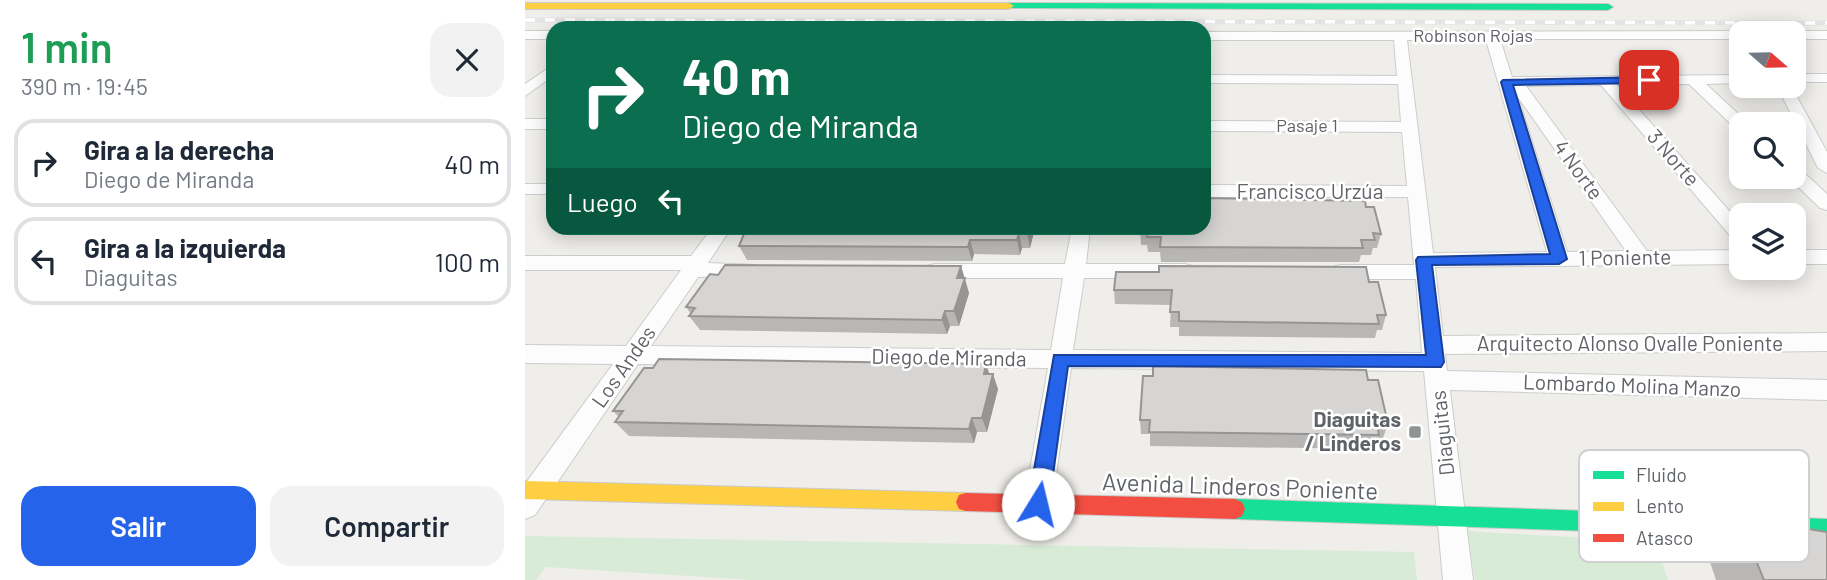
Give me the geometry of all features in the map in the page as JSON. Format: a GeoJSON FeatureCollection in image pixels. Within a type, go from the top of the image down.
{"type":"FeatureCollection","features":[{"type":"Feature","properties":{"kind":"street"},"geometry":{"type":"LineString","coordinates":[[525,6],[569,3],[886,3],[1608,7]]}},
{"type":"Feature","properties":{"kind":"street"},"geometry":{"type":"LineString","coordinates":[[525,35],[546,35]]}},
{"type":"Feature","properties":{"kind":"street","name":"Robinson Rojas"},"geometry":{"type":"LineString","coordinates":[[1211,36],[1729,35]]}},
{"type":"Feature","properties":{"kind":"street"},"geometry":{"type":"LineString","coordinates":[[1806,35],[1827,35]]}},
{"type":"Feature","properties":{"kind":"street","name":"Diaguitas"},"geometry":{"type":"LineString","coordinates":[[1400,36],[1458,580]]}},
{"type":"Feature","properties":{"kind":"street"},"geometry":{"type":"LineString","coordinates":[[1492,36],[1511,82],[1559,259]]}},
{"type":"Feature","properties":{"kind":"street"},"geometry":{"type":"LineString","coordinates":[[525,77],[546,74]]}},
{"type":"Feature","properties":{"kind":"street"},"geometry":{"type":"LineString","coordinates":[[525,91],[546,77]]}},
{"type":"Feature","properties":{"kind":"street"},"geometry":{"type":"LineString","coordinates":[[1806,78],[1827,78]]}},
{"type":"Feature","properties":{"kind":"street"},"geometry":{"type":"LineString","coordinates":[[1211,79],[1404,80]]}},
{"type":"Feature","properties":{"kind":"street"},"geometry":{"type":"LineString","coordinates":[[1693,79],[1729,114]]}},
{"type":"Feature","properties":{"kind":"street"},"geometry":{"type":"LineString","coordinates":[[1511,82],[1729,79]]}},
{"type":"Feature","properties":{"kind":"street","name":"3 Norte"},"geometry":{"type":"LineString","coordinates":[[1605,81],[1729,222]]}},
{"type":"Feature","properties":{"kind":"street","name":"4 Norte"},"geometry":{"type":"LineString","coordinates":[[1511,82],[1641,258]]}},
{"type":"Feature","properties":{"kind":"street"},"geometry":{"type":"LineString","coordinates":[[1790,98],[1827,168]]}},
{"type":"Feature","properties":{"kind":"street"},"geometry":{"type":"LineString","coordinates":[[525,124],[546,124]]}},
{"type":"Feature","properties":{"kind":"street","name":"Pasaje 1"},"geometry":{"type":"LineString","coordinates":[[1211,126],[1409,127]]}},
{"type":"Feature","properties":{"kind":"street"},"geometry":{"type":"LineString","coordinates":[[1806,184],[1827,204]]}},
{"type":"Feature","properties":{"kind":"street"},"geometry":{"type":"LineString","coordinates":[[525,189],[546,189]]}},
{"type":"Feature","properties":{"kind":"street","name":"Francisco Urzúa"},"geometry":{"type":"LineString","coordinates":[[1211,191],[1417,192]]}},
{"type":"Feature","properties":{"kind":"street","name":"Los Andes"},"geometry":{"type":"LineString","coordinates":[[529,495],[717,235]]}},
{"type":"Feature","properties":{"kind":"street"},"geometry":{"type":"LineString","coordinates":[[1038,504],[1080,235]]}},
{"type":"Feature","properties":{"kind":"street","name":"1 Poniente"},"geometry":{"type":"LineString","coordinates":[[1319,272],[1559,259],[1729,257]]}},
{"type":"Feature","properties":{"kind":"street"},"geometry":{"type":"LineString","coordinates":[[1806,257],[1827,257]]}},
{"type":"Feature","properties":{"kind":"street"},"geometry":{"type":"LineString","coordinates":[[525,263],[773,270]]}},
{"type":"Feature","properties":{"kind":"street"},"geometry":{"type":"LineString","coordinates":[[910,270],[1210,271]]}},
{"type":"Feature","properties":{"kind":"street","name":"Arquitecto Alonso Ovalle Poniente"},"geometry":{"type":"LineString","coordinates":[[1435,363],[1827,342]]}},
{"type":"Feature","properties":{"kind":"street","name":"Diego de Miranda"},"geometry":{"type":"LineString","coordinates":[[525,354],[1435,363]]}},
{"type":"Feature","properties":{"kind":"street","name":"Lombardo Molina Manzo"},"geometry":{"type":"LineString","coordinates":[[1435,363],[1827,390]]}},
{"type":"Feature","properties":{"kind":"street","name":"Avenida Linderos Poniente"},"geometry":{"type":"LineString","coordinates":[[529,495],[1038,504],[1579,520]]}},
{"type":"Feature","properties":{"kind":"street","name":"Avenida Linderos Poniente"},"geometry":{"type":"LineString","coordinates":[[1809,528],[1827,529]]}},
{"type":"Feature","properties":{"kind":"green space"},"geometry":{"type":"Polygon","coordinates":[[[1467,531],[1579,538],[1579,562],[1662,562],[1668,580],[1475,580],[1467,531]]]}},
{"type":"Feature","properties":{"kind":"green space"},"geometry":{"type":"Polygon","coordinates":[[[525,536],[1414,552],[1417,580],[753,580],[546,567],[536,580],[525,580],[525,536]]]}},
{"type":"Feature","properties":{"kind":"building"},"geometry":{"type":"Polygon","coordinates":[[[1211,198],[1365,201],[1366,207],[1374,207],[1381,234],[1373,233],[1375,240],[1361,240],[1363,248],[1160,247],[1161,237],[1147,237],[1211,235],[1211,198]]]}},
{"type":"Feature","properties":{"kind":"building"},"geometry":{"type":"Polygon","coordinates":[[[744,235],[1018,235],[1017,240],[970,240],[968,247],[739,246],[744,235]]]}},
{"type":"Feature","properties":{"kind":"building"},"geometry":{"type":"Polygon","coordinates":[[[725,265],[961,266],[957,278],[965,278],[954,311],[945,311],[942,320],[689,316],[695,308],[686,307],[710,274],[718,275],[725,265]]]}},
{"type":"Feature","properties":{"kind":"building"},"geometry":{"type":"Polygon","coordinates":[[[1159,266],[1366,267],[1369,282],[1378,282],[1386,315],[1377,315],[1379,324],[1179,321],[1179,312],[1170,312],[1172,290],[1114,290],[1116,272],[1159,272],[1159,266]]]}},
{"type":"Feature","properties":{"kind":"building"},"geometry":{"type":"Polygon","coordinates":[[[659,359],[986,364],[984,374],[993,374],[982,418],[972,418],[969,429],[615,422],[623,411],[613,411],[644,368],[653,368],[659,359]]]}},
{"type":"Feature","properties":{"kind":"building"},"geometry":{"type":"Polygon","coordinates":[[[1153,366],[1366,370],[1368,380],[1378,380],[1388,424],[1377,424],[1379,435],[1149,432],[1150,420],[1140,420],[1143,376],[1153,376],[1153,366]]]}},
{"type":"Feature","properties":{"kind":"building"},"geometry":{"type":"Polygon","coordinates":[[[1809,529],[1827,532],[1827,580],[1764,580],[1757,562],[1809,562],[1809,529]]]}},
{"type":"Feature","properties":{"kind":"railway"},"geometry":{"type":"LineString","coordinates":[[525,20],[959,21]]}},
{"type":"Feature","properties":{"kind":"railway"},"geometry":{"type":"LineString","coordinates":[[1211,22],[1827,23]]}},
{"type":"Feature","properties":{"kind":"traffic: fast"},"geometry":{"type":"LineString","coordinates":[[1009,6],[1608,7]]}},
{"type":"Feature","properties":{"kind":"traffic: fast"},"geometry":{"type":"LineString","coordinates":[[1235,509],[1579,521]]}},
{"type":"Feature","properties":{"kind":"traffic: fast"},"geometry":{"type":"LineString","coordinates":[[1809,528],[1827,529]]}},
{"type":"Feature","properties":{"kind":"traffic: slow"},"geometry":{"type":"LineString","coordinates":[[525,6],[1009,6]]}},
{"type":"Feature","properties":{"kind":"traffic: slow"},"geometry":{"type":"LineString","coordinates":[[525,490],[966,502]]}},
{"type":"Feature","properties":{"kind":"traffic: jam"},"geometry":{"type":"LineString","coordinates":[[966,502],[1235,509]]}},
{"type":"Feature","properties":{"kind":"place","name":"Diaguitas / Linderos"},"geometry":{"type":"Point","coordinates":[1415,432]}},
{"type":"Feature","properties":{"kind":"route"},"geometry":{"type":"LineString","coordinates":[[1038,504],[1061,360],[1435,362],[1424,260],[1559,259],[1507,82],[1649,80]]}}]}
